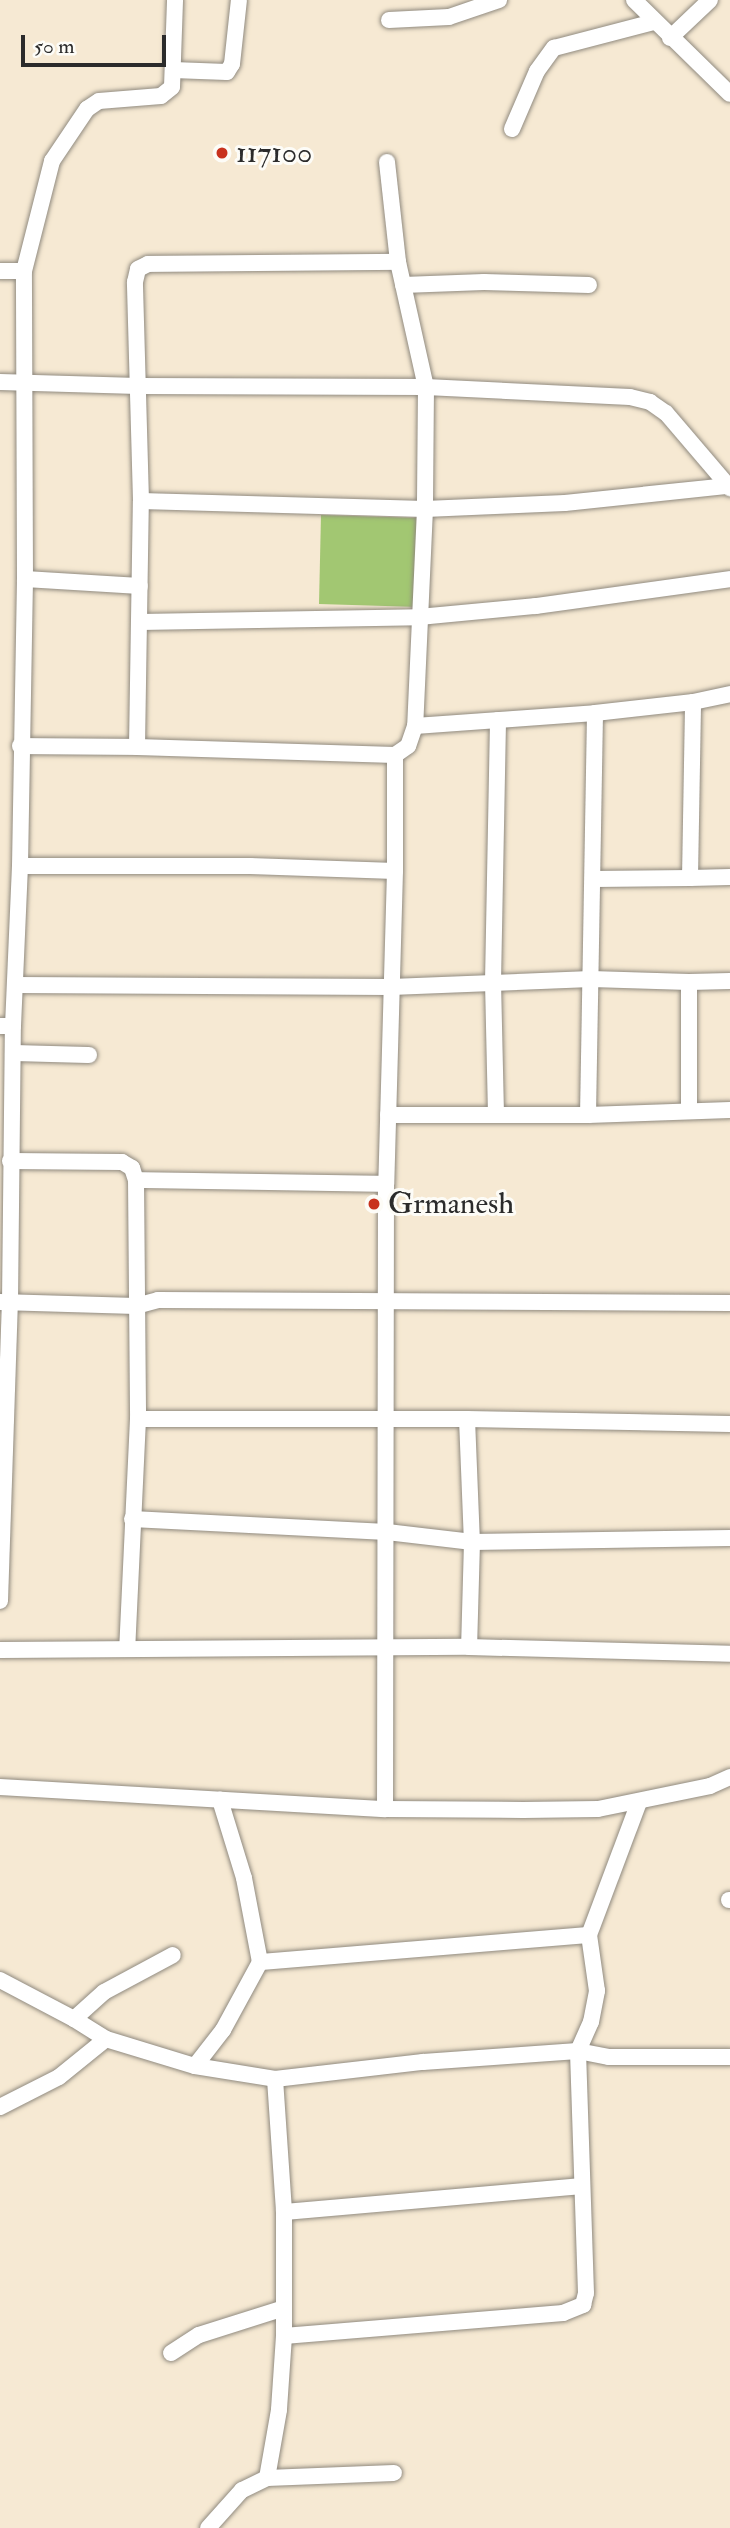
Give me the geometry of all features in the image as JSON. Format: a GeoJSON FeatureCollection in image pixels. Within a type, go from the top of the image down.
{"type":"FeatureCollection","features":[{"type":"Feature","properties":{"kind":"street"},"geometry":{"type":"LineString","coordinates":[[0,1601],[13,1053],[6,1026],[15,985],[20,866],[24,271],[52,161],[87,109],[99,101],[161,96],[172,87],[176,0]]}},
{"type":"Feature","properties":{"kind":"street"},"geometry":{"type":"LineString","coordinates":[[173,70],[227,72],[232,64],[239,0]]}},
{"type":"Feature","properties":{"kind":"street"},"geometry":{"type":"LineString","coordinates":[[389,20],[430,20],[476,4],[499,0]]}},
{"type":"Feature","properties":{"kind":"street"},"geometry":{"type":"LineString","coordinates":[[634,0],[730,94]]}},
{"type":"Feature","properties":{"kind":"street"},"geometry":{"type":"LineString","coordinates":[[670,38],[710,0]]}},
{"type":"Feature","properties":{"kind":"street"},"geometry":{"type":"LineString","coordinates":[[512,129],[537,71],[554,48],[654,22]]}},
{"type":"Feature","properties":{"kind":"street"},"geometry":{"type":"LineString","coordinates":[[20,746],[395,755],[408,746],[415,726],[425,509],[426,387],[398,262],[387,162]]}},
{"type":"Feature","properties":{"kind":"street"},"geometry":{"type":"LineString","coordinates":[[137,747],[141,500],[135,282],[138,269],[148,264],[398,262]]}},
{"type":"Feature","properties":{"kind":"street"},"geometry":{"type":"LineString","coordinates":[[0,271],[24,271]]}},
{"type":"Feature","properties":{"kind":"street"},"geometry":{"type":"LineString","coordinates":[[403,285],[484,282],[589,285]]}},
{"type":"Feature","properties":{"kind":"street"},"geometry":{"type":"LineString","coordinates":[[0,382],[138,386],[426,387],[630,397],[650,402],[666,413],[729,487]]}},
{"type":"Feature","properties":{"kind":"street"},"geometry":{"type":"LineString","coordinates":[[141,500],[425,509],[565,503],[729,487]]}},
{"type":"Feature","properties":{"kind":"street"},"geometry":{"type":"LineString","coordinates":[[24,579],[139,586]]}},
{"type":"Feature","properties":{"kind":"street"},"geometry":{"type":"LineString","coordinates":[[140,622],[419,617],[536,606],[730,579]]}},
{"type":"Feature","properties":{"kind":"street"},"geometry":{"type":"LineString","coordinates":[[415,726],[596,713],[692,702],[730,694]]}},
{"type":"Feature","properties":{"kind":"street"},"geometry":{"type":"LineString","coordinates":[[690,878],[692,702]]}},
{"type":"Feature","properties":{"kind":"street"},"geometry":{"type":"LineString","coordinates":[[588,1115],[596,713]]}},
{"type":"Feature","properties":{"kind":"street"},"geometry":{"type":"LineString","coordinates":[[496,1114],[493,982],[498,720]]}},
{"type":"Feature","properties":{"kind":"street"},"geometry":{"type":"LineString","coordinates":[[385,1810],[383,1648],[387,1532],[386,1184],[395,871],[395,755]]}},
{"type":"Feature","properties":{"kind":"street"},"geometry":{"type":"LineString","coordinates":[[20,866],[250,866],[395,871]]}},
{"type":"Feature","properties":{"kind":"street"},"geometry":{"type":"LineString","coordinates":[[594,879],[730,877]]}},
{"type":"Feature","properties":{"kind":"street"},"geometry":{"type":"LineString","coordinates":[[15,985],[391,987],[591,979],[730,981]]}},
{"type":"Feature","properties":{"kind":"street"},"geometry":{"type":"LineString","coordinates":[[689,982],[689,1111]]}},
{"type":"Feature","properties":{"kind":"street"},"geometry":{"type":"LineString","coordinates":[[13,1053],[89,1055]]}},
{"type":"Feature","properties":{"kind":"street"},"geometry":{"type":"LineString","coordinates":[[388,1115],[588,1115],[730,1110]]}},
{"type":"Feature","properties":{"kind":"street"},"geometry":{"type":"LineString","coordinates":[[10,1161],[122,1163],[132,1168],[136,1180],[138,1419],[127,1649]]}},
{"type":"Feature","properties":{"kind":"street"},"geometry":{"type":"LineString","coordinates":[[136,1180],[386,1184]]}},
{"type":"Feature","properties":{"kind":"street"},"geometry":{"type":"LineString","coordinates":[[5,1303],[136,1306],[158,1300],[386,1304],[730,1303]]}},
{"type":"Feature","properties":{"kind":"street"},"geometry":{"type":"LineString","coordinates":[[138,1419],[467,1419],[730,1424]]}},
{"type":"Feature","properties":{"kind":"street"},"geometry":{"type":"LineString","coordinates":[[467,1419],[472,1542],[469,1647]]}},
{"type":"Feature","properties":{"kind":"street"},"geometry":{"type":"LineString","coordinates":[[132,1519],[387,1532],[472,1542],[730,1538]]}},
{"type":"Feature","properties":{"kind":"street"},"geometry":{"type":"LineString","coordinates":[[0,1650],[469,1647],[730,1654]]}},
{"type":"Feature","properties":{"kind":"street"},"geometry":{"type":"LineString","coordinates":[[0,1787],[385,1810],[598,1810],[710,1787],[730,1777]]}},
{"type":"Feature","properties":{"kind":"street"},"geometry":{"type":"LineString","coordinates":[[195,2066],[223,2030],[260,1962],[244,1878],[220,1800]]}},
{"type":"Feature","properties":{"kind":"street"},"geometry":{"type":"LineString","coordinates":[[284,2336],[563,2313],[583,2305],[586,2293],[580,2186],[578,2051],[591,2022],[597,1991],[589,1935],[639,1802]]}},
{"type":"Feature","properties":{"kind":"street"},"geometry":{"type":"LineString","coordinates":[[260,1962],[589,1935]]}},
{"type":"Feature","properties":{"kind":"street"},"geometry":{"type":"LineString","coordinates":[[74,2018],[104,1992],[173,1955]]}},
{"type":"Feature","properties":{"kind":"street"},"geometry":{"type":"LineString","coordinates":[[0,1980],[74,2018],[106,2039],[195,2066],[275,2079],[423,2062],[578,2051],[609,2057],[730,2057]]}},
{"type":"Feature","properties":{"kind":"street"},"geometry":{"type":"LineString","coordinates":[[0,2107],[59,2077],[106,2039]]}},
{"type":"Feature","properties":{"kind":"street"},"geometry":{"type":"LineString","coordinates":[[267,2478],[279,2410],[284,2336],[284,2212],[275,2079]]}},
{"type":"Feature","properties":{"kind":"street"},"geometry":{"type":"LineString","coordinates":[[284,2212],[580,2186]]}},
{"type":"Feature","properties":{"kind":"street"},"geometry":{"type":"LineString","coordinates":[[171,2353],[199,2335],[284,2308]]}},
{"type":"Feature","properties":{"kind":"street"},"geometry":{"type":"LineString","coordinates":[[208,2528],[242,2490],[267,2478],[394,2473]]}},
{"type":"Feature","properties":{"kind":"green space"},"geometry":{"type":"Polygon","coordinates":[[[321,515],[421,518],[418,607],[319,604],[321,515]]]}},
{"type":"Feature","properties":{"kind":"place","name":"117100"},"geometry":{"type":"Point","coordinates":[222,153]}},
{"type":"Feature","properties":{"kind":"place","name":"Grmanesh"},"geometry":{"type":"Point","coordinates":[374,1204]}}]}
